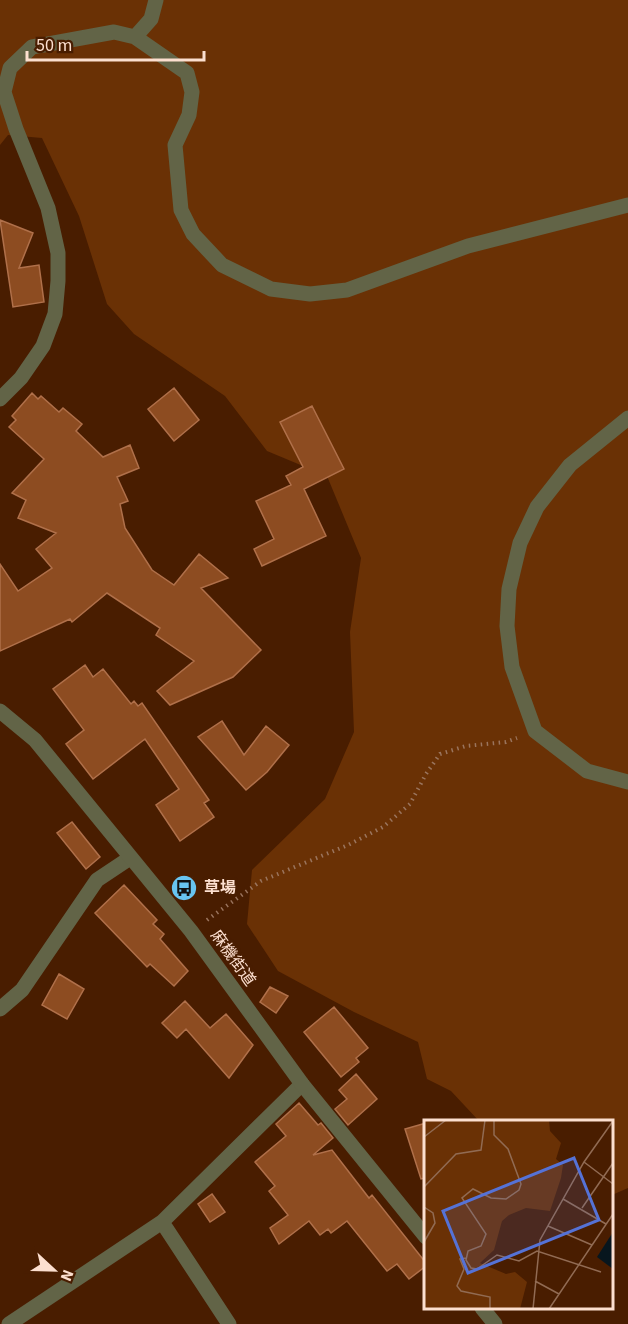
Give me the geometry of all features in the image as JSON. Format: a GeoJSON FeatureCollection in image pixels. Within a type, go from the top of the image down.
{"type":"FeatureCollection","features":[{"type":"Feature","properties":{"kind":"street"},"geometry":{"type":"LineString","coordinates":[[135,37],[151,19],[156,0]]}},
{"type":"Feature","properties":{"kind":"street"},"geometry":{"type":"LineString","coordinates":[[0,399],[21,378],[44,346],[55,314],[58,281],[58,253],[48,207],[16,129],[4,92],[10,68],[32,47],[114,32],[135,37],[187,73],[192,92],[189,115],[175,145],[181,210],[193,234],[222,265],[270,289],[310,294],[347,290],[468,246],[628,205]]}},
{"type":"Feature","properties":{"kind":"street"},"geometry":{"type":"LineString","coordinates":[[628,418],[570,465],[537,507],[520,543],[509,589],[507,626],[512,668],[535,731],[587,771],[628,782]]}},
{"type":"Feature","properties":{"kind":"street","name":"麻機街道"},"geometry":{"type":"LineString","coordinates":[[0,711],[35,740],[191,931],[302,1084],[424,1235]]}},
{"type":"Feature","properties":{"kind":"street"},"geometry":{"type":"LineString","coordinates":[[0,1009],[22,990],[97,880],[130,858]]}},
{"type":"Feature","properties":{"kind":"street"},"geometry":{"type":"LineString","coordinates":[[9,1324],[162,1222],[302,1084]]}},
{"type":"Feature","properties":{"kind":"street"},"geometry":{"type":"LineString","coordinates":[[162,1222],[229,1324]]}},
{"type":"Feature","properties":{"kind":"street"},"geometry":{"type":"LineString","coordinates":[[483,1309],[495,1324]]}},
{"type":"Feature","properties":{"kind":"path"},"geometry":{"type":"LineString","coordinates":[[191,931],[261,881],[348,845],[383,827],[410,804],[440,754],[466,746],[506,742],[535,731]]}},
{"type":"Feature","properties":{"kind":"shaded area"},"geometry":{"type":"Polygon","coordinates":[[[0,0],[628,0],[628,1188],[613,1195],[613,1120],[478,1120],[451,1091],[427,1079],[418,1042],[354,1012],[278,971],[247,924],[252,870],[325,799],[354,732],[350,632],[361,558],[327,476],[267,451],[225,396],[134,334],[107,304],[79,216],[42,138],[8,135],[0,145],[0,0]]]}},
{"type":"Feature","properties":{"kind":"building"},"geometry":{"type":"Polygon","coordinates":[[[0,220],[33,233],[19,268],[39,265],[44,302],[13,307],[0,220]]]}},
{"type":"Feature","properties":{"kind":"building"},"geometry":{"type":"Polygon","coordinates":[[[174,388],[199,420],[174,441],[148,409],[174,388]]]}},
{"type":"Feature","properties":{"kind":"building"},"geometry":{"type":"Polygon","coordinates":[[[32,393],[38,399],[41,396],[59,412],[63,408],[82,424],[76,431],[103,457],[130,445],[139,468],[117,477],[128,501],[120,504],[125,528],[152,570],[174,585],[199,554],[228,578],[201,588],[261,650],[233,677],[170,705],[157,691],[194,661],[156,635],[160,628],[107,593],[72,622],[70,619],[0,651],[0,564],[18,591],[52,568],[36,549],[56,533],[18,518],[26,500],[12,493],[44,459],[9,427],[16,420],[12,416],[32,393]]]}},
{"type":"Feature","properties":{"kind":"building"},"geometry":{"type":"Polygon","coordinates":[[[312,406],[344,469],[304,489],[326,536],[262,566],[254,549],[274,539],[256,501],[291,485],[286,476],[303,467],[280,422],[312,406]]]}},
{"type":"Feature","properties":{"kind":"building"},"geometry":{"type":"Polygon","coordinates":[[[85,665],[93,677],[103,669],[131,704],[134,701],[138,706],[142,703],[209,800],[204,803],[214,817],[180,841],[156,805],[179,789],[145,739],[93,779],[66,744],[84,730],[53,689],[85,665]]]}},
{"type":"Feature","properties":{"kind":"building"},"geometry":{"type":"Polygon","coordinates":[[[222,721],[244,755],[266,726],[289,745],[267,772],[246,790],[198,737],[222,721]]]}},
{"type":"Feature","properties":{"kind":"building"},"geometry":{"type":"Polygon","coordinates":[[[72,822],[100,857],[86,869],[57,833],[72,822]]]}},
{"type":"Feature","properties":{"kind":"building"},"geometry":{"type":"Polygon","coordinates":[[[124,885],[157,920],[153,924],[164,934],[160,939],[188,971],[174,986],[150,964],[147,967],[95,913],[124,885]]]}},
{"type":"Feature","properties":{"kind":"building"},"geometry":{"type":"Polygon","coordinates":[[[59,974],[84,989],[67,1019],[42,1005],[59,974]]]}},
{"type":"Feature","properties":{"kind":"building"},"geometry":{"type":"Polygon","coordinates":[[[270,987],[288,996],[276,1013],[260,1002],[270,987]]]}},
{"type":"Feature","properties":{"kind":"building"},"geometry":{"type":"Polygon","coordinates":[[[185,1001],[210,1028],[226,1014],[253,1045],[229,1078],[186,1029],[177,1038],[162,1023],[185,1001]]]}},
{"type":"Feature","properties":{"kind":"building"},"geometry":{"type":"Polygon","coordinates":[[[334,1007],[368,1048],[356,1058],[359,1062],[341,1077],[304,1032],[334,1007]]]}},
{"type":"Feature","properties":{"kind":"building"},"geometry":{"type":"Polygon","coordinates":[[[356,1074],[377,1099],[348,1125],[335,1109],[347,1099],[339,1090],[356,1074]]]}},
{"type":"Feature","properties":{"kind":"building"},"geometry":{"type":"Polygon","coordinates":[[[299,1103],[318,1125],[321,1123],[333,1138],[313,1155],[332,1150],[369,1198],[372,1195],[424,1260],[424,1268],[409,1279],[397,1264],[387,1271],[347,1221],[331,1233],[328,1229],[320,1235],[309,1221],[279,1244],[270,1228],[288,1215],[269,1191],[275,1186],[255,1162],[286,1136],[276,1124],[299,1103]]]}},
{"type":"Feature","properties":{"kind":"building"},"geometry":{"type":"Polygon","coordinates":[[[424,1124],[424,1178],[421,1179],[405,1129],[424,1124]]]}},
{"type":"Feature","properties":{"kind":"building"},"geometry":{"type":"Polygon","coordinates":[[[212,1194],[225,1212],[210,1222],[198,1204],[212,1194]]]}},
{"type":"Feature","properties":{"kind":"place","name":"草場"},"geometry":{"type":"Point","coordinates":[184,888]}}]}
